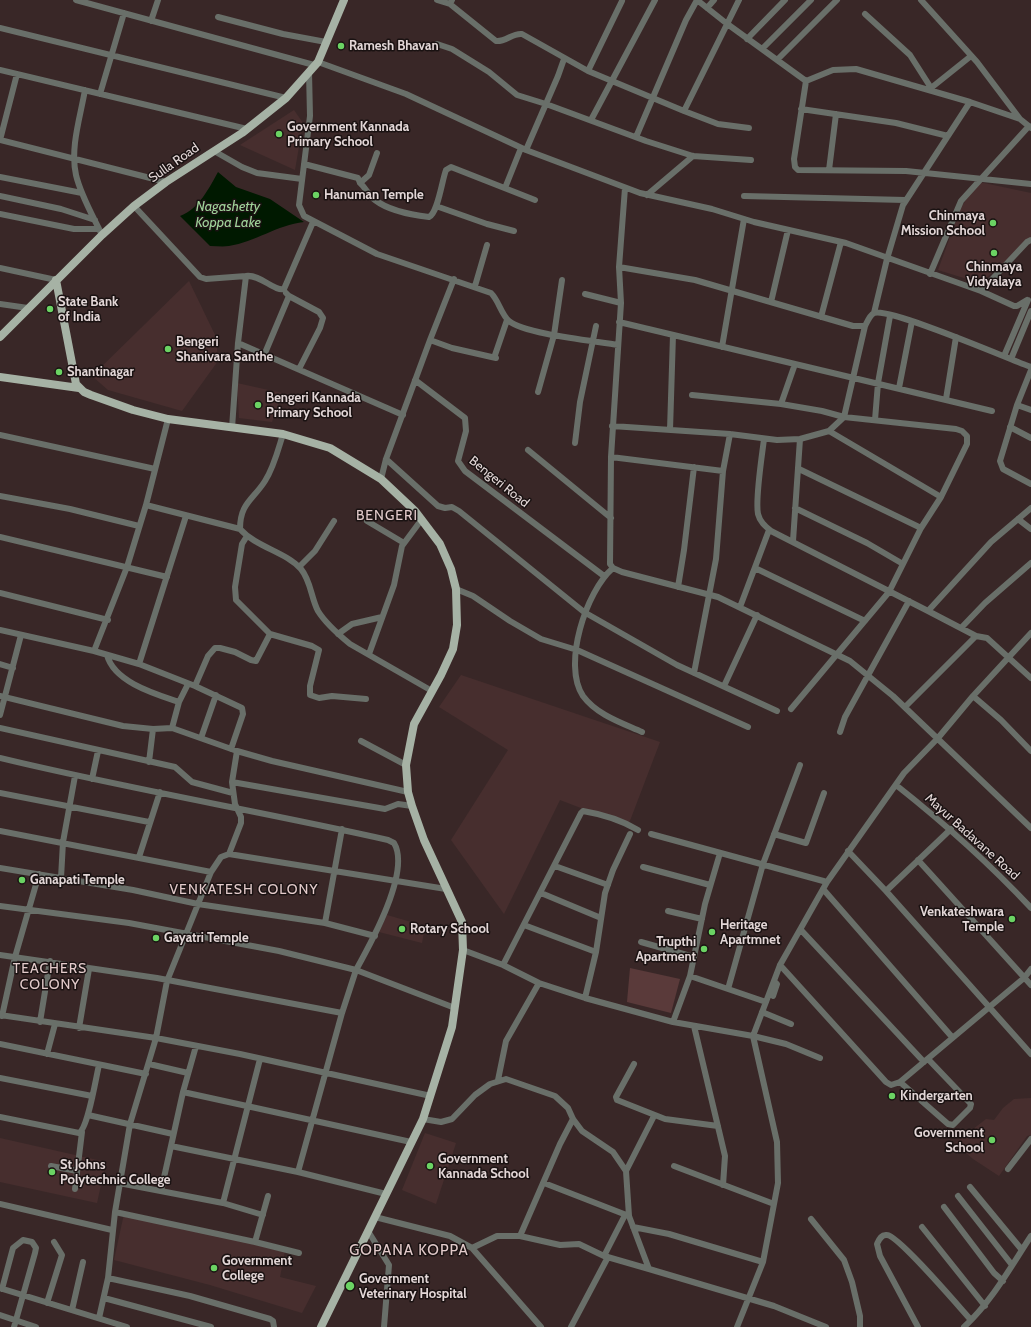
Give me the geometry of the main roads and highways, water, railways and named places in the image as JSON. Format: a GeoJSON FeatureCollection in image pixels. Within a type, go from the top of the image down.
{"type":"FeatureCollection","features":[{"type":"Feature","properties":{"kind":"main road","name":"Sulla Road"},"geometry":{"type":"LineString","coordinates":[[0,337],[101,232],[166,182],[247,129],[286,98],[313,66],[326,42],[344,0]]}},
{"type":"Feature","properties":{"kind":"main road"},"geometry":{"type":"LineString","coordinates":[[56,280],[76,384],[84,392],[113,404],[168,419],[283,434],[330,448],[381,479],[422,519],[440,544],[451,569],[456,589],[458,625],[453,649],[412,731],[406,765],[408,792],[424,840],[462,922],[463,950],[452,1026],[423,1119],[321,1327]]}},
{"type":"Feature","properties":{"kind":"main road"},"geometry":{"type":"LineString","coordinates":[[0,377],[79,388]]}},
{"type":"Feature","properties":{"kind":"water","name":"Nagashetty Koppa Lake"},"geometry":{"type":"Polygon","coordinates":[[[218,172],[236,187],[270,199],[304,222],[285,226],[239,244],[210,246],[180,216],[187,213],[198,203],[218,172]]]}},
{"type":"Feature","properties":{"kind":"place","name":"Ramesh Bhavan"},"geometry":{"type":"Point","coordinates":[341,46]}},
{"type":"Feature","properties":{"kind":"place","name":"Government Kannada Primary School"},"geometry":{"type":"Point","coordinates":[279,134]}},
{"type":"Feature","properties":{"kind":"place","name":"Hanuman Temple"},"geometry":{"type":"Point","coordinates":[316,195]}},
{"type":"Feature","properties":{"kind":"place","name":"Chinmaya Mission School"},"geometry":{"type":"Point","coordinates":[993,223]}},
{"type":"Feature","properties":{"kind":"place","name":"Chinmaya Vidyalaya"},"geometry":{"type":"Point","coordinates":[994,253]}},
{"type":"Feature","properties":{"kind":"place","name":"State Bank of India"},"geometry":{"type":"Point","coordinates":[50,309]}},
{"type":"Feature","properties":{"kind":"place","name":"Bengeri Shanivara Santhe"},"geometry":{"type":"Point","coordinates":[168,349]}},
{"type":"Feature","properties":{"kind":"place","name":"Shantinagar"},"geometry":{"type":"Point","coordinates":[59,372]}},
{"type":"Feature","properties":{"kind":"place","name":"Bengeri Kannada Primary School"},"geometry":{"type":"Point","coordinates":[258,405]}},
{"type":"Feature","properties":{"kind":"place","name":"Ganapati Temple"},"geometry":{"type":"Point","coordinates":[22,880]}},
{"type":"Feature","properties":{"kind":"place","name":"Venkateshwara Temple"},"geometry":{"type":"Point","coordinates":[1012,919]}},
{"type":"Feature","properties":{"kind":"place","name":"Rotary School"},"geometry":{"type":"Point","coordinates":[402,929]}},
{"type":"Feature","properties":{"kind":"place","name":"Heritage Apartmnet"},"geometry":{"type":"Point","coordinates":[712,932]}},
{"type":"Feature","properties":{"kind":"place","name":"Gayatri Temple"},"geometry":{"type":"Point","coordinates":[156,938]}},
{"type":"Feature","properties":{"kind":"place","name":"Trupthi Apartment"},"geometry":{"type":"Point","coordinates":[704,949]}},
{"type":"Feature","properties":{"kind":"place","name":"Kindergarten"},"geometry":{"type":"Point","coordinates":[892,1096]}},
{"type":"Feature","properties":{"kind":"place","name":"Government School"},"geometry":{"type":"Point","coordinates":[992,1140]}},
{"type":"Feature","properties":{"kind":"place","name":"Government Kannada School"},"geometry":{"type":"Point","coordinates":[430,1166]}},
{"type":"Feature","properties":{"kind":"place","name":"St Johns Polytechnic College"},"geometry":{"type":"Point","coordinates":[52,1172]}},
{"type":"Feature","properties":{"kind":"place","name":"Government College"},"geometry":{"type":"Point","coordinates":[214,1268]}},
{"type":"Feature","properties":{"kind":"place","name":"Government Veterinary Hospital"},"geometry":{"type":"Point","coordinates":[350,1286]}},
{"type":"Feature","properties":{"kind":"district","name":"BENGERI"},"geometry":{"type":"Point","coordinates":[387,516]}},
{"type":"Feature","properties":{"kind":"district","name":"VENKATESH COLONY"},"geometry":{"type":"Point","coordinates":[244,890]}},
{"type":"Feature","properties":{"kind":"district","name":"TEACHERS COLONY"},"geometry":{"type":"Point","coordinates":[50,978]}},
{"type":"Feature","properties":{"kind":"district","name":"GOPANA KOPPA"},"geometry":{"type":"Point","coordinates":[409,1251]}}]}
